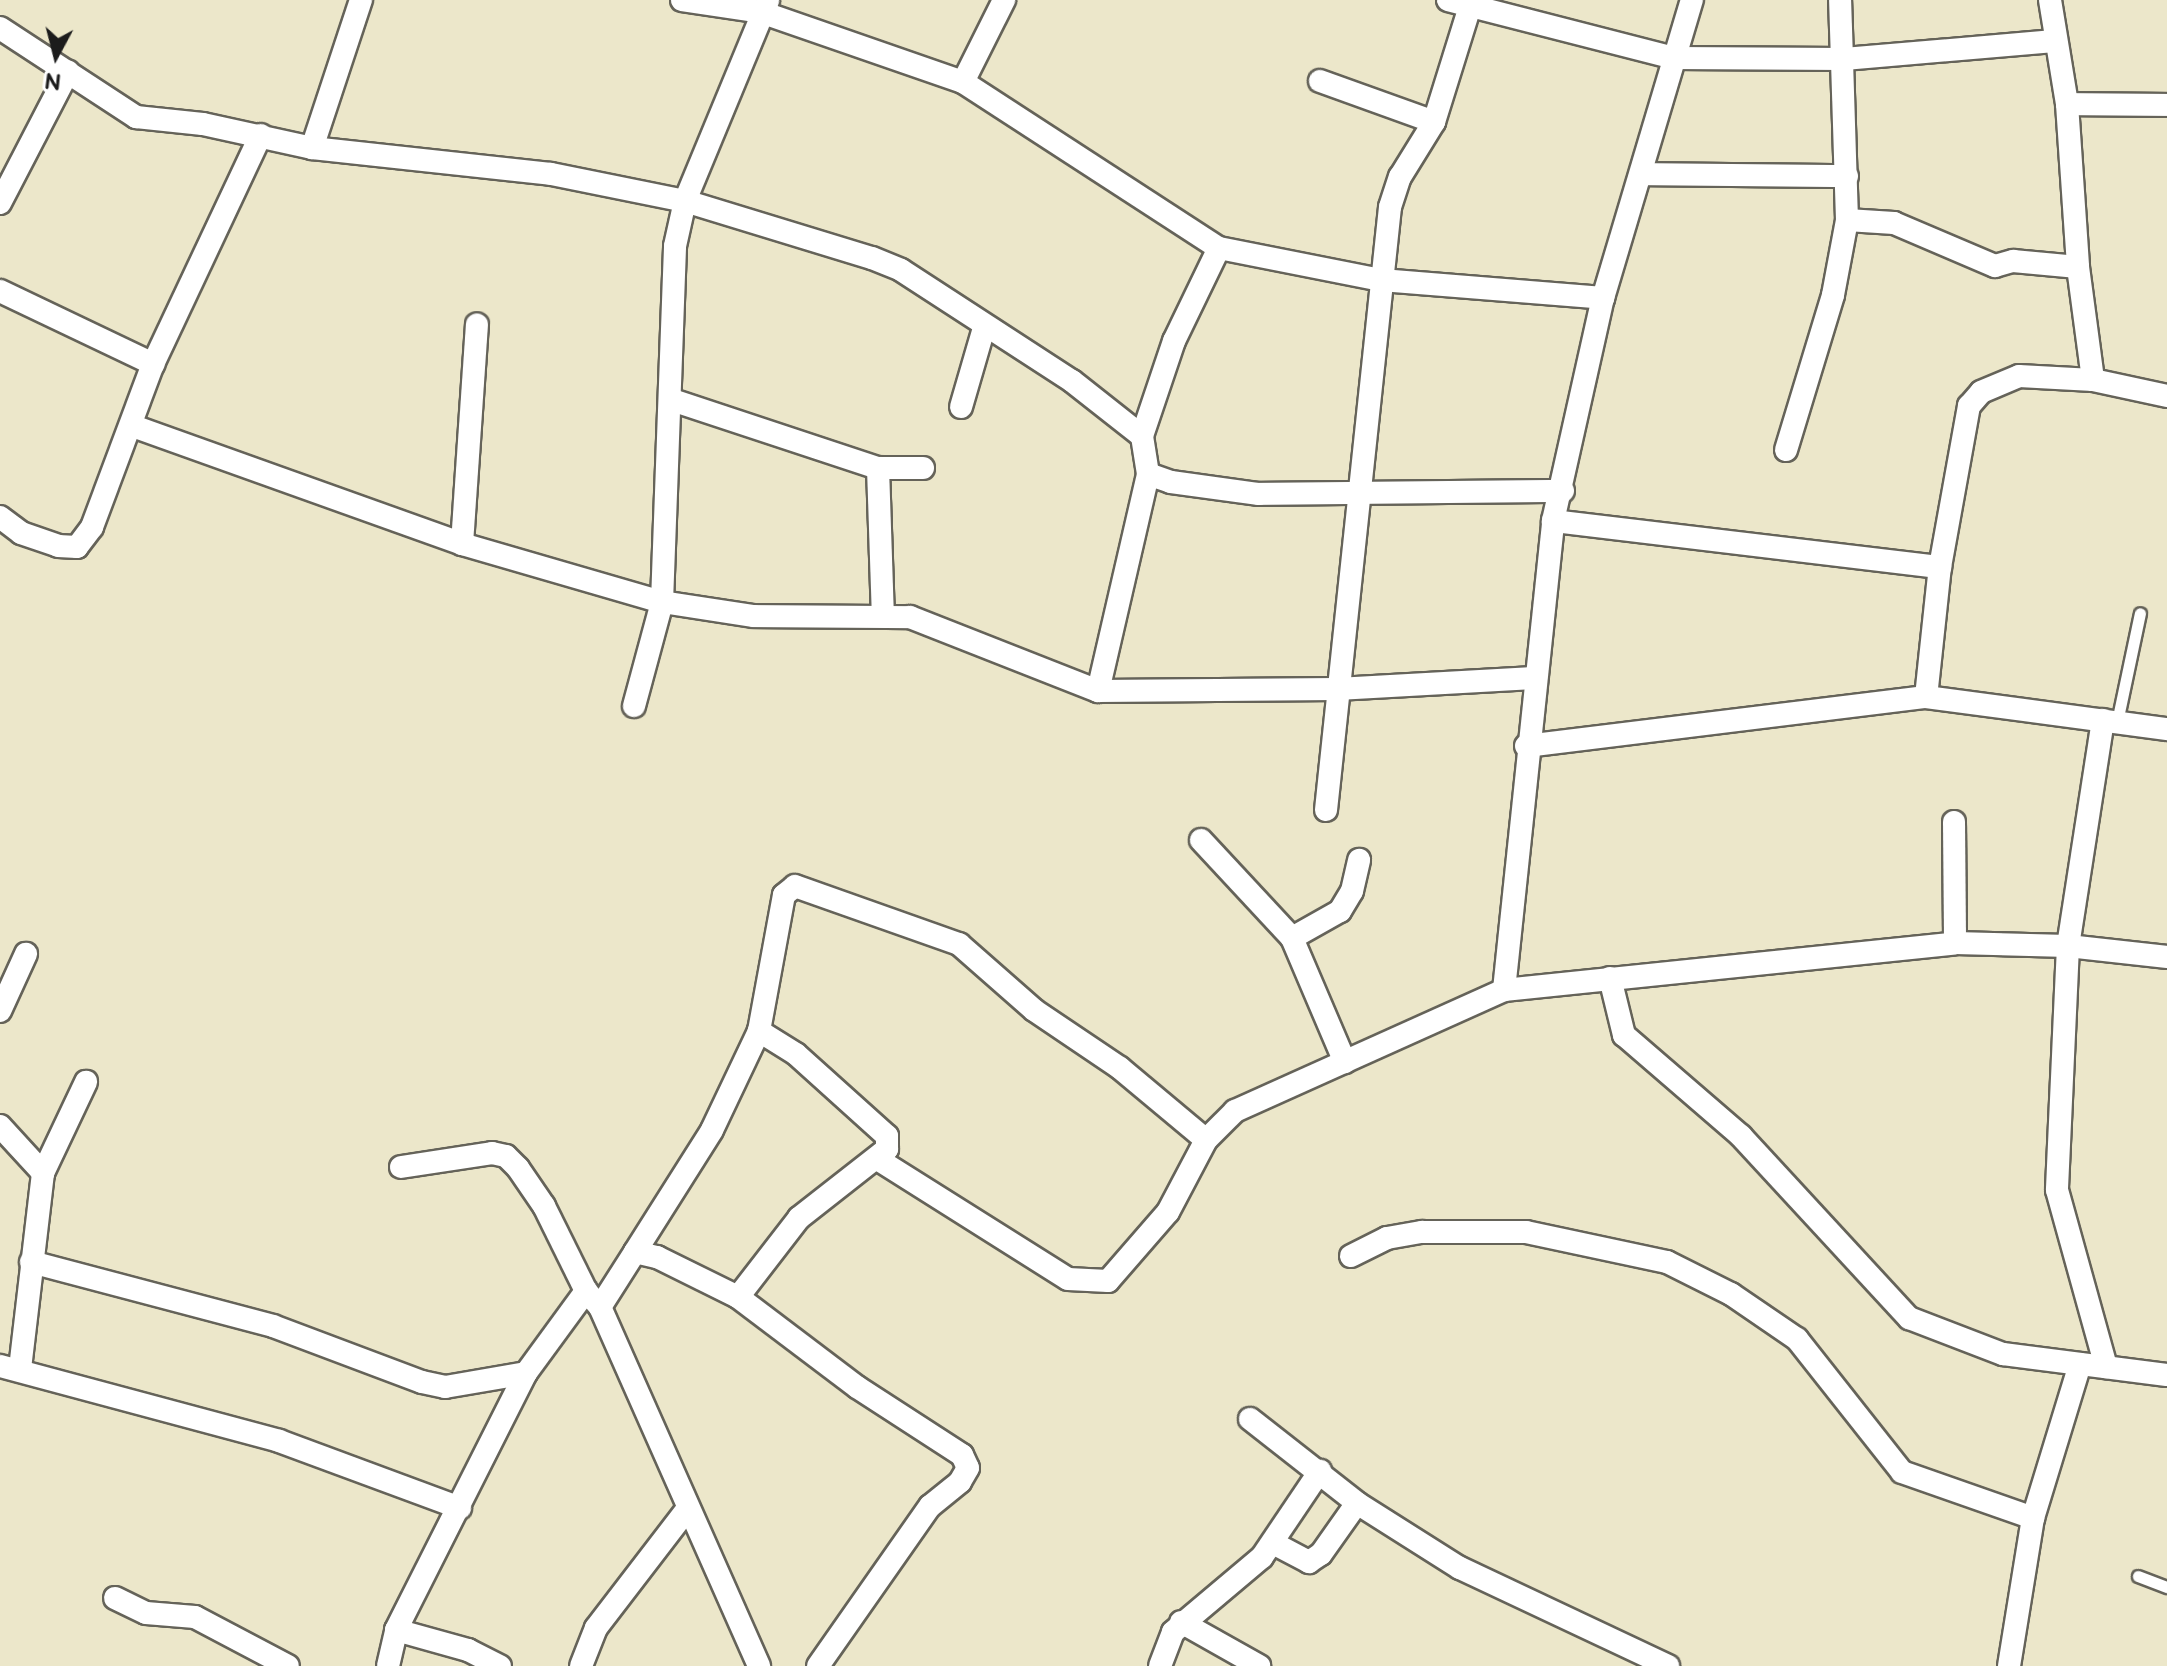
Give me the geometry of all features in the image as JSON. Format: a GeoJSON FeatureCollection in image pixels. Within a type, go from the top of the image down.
{"type":"FeatureCollection","features":[{"type":"Feature","properties":{"kind":"street"},"geometry":{"type":"LineString","coordinates":[[312,148],[361,0]]}},
{"type":"Feature","properties":{"kind":"street"},"geometry":{"type":"LineString","coordinates":[[682,0],[765,6],[963,82],[1219,248],[1381,280],[1603,298]]}},
{"type":"Feature","properties":{"kind":"street"},"geometry":{"type":"LineString","coordinates":[[963,82],[1004,0]]}},
{"type":"Feature","properties":{"kind":"street"},"geometry":{"type":"LineString","coordinates":[[1448,0],[1674,58],[1844,59],[2054,41]]}},
{"type":"Feature","properties":{"kind":"street"},"geometry":{"type":"LineString","coordinates":[[1504,990],[1526,746],[1553,521],[1563,491],[1603,298],[1692,0]]}},
{"type":"Feature","properties":{"kind":"street"},"geometry":{"type":"LineString","coordinates":[[1786,450],[1833,295],[1847,220],[1840,0]]}},
{"type":"Feature","properties":{"kind":"street"},"geometry":{"type":"LineString","coordinates":[[2050,0],[2054,41],[2067,104],[2078,267],[2093,380]]}},
{"type":"Feature","properties":{"kind":"street"},"geometry":{"type":"LineString","coordinates":[[1326,810],[1356,493],[1390,207],[1400,177],[1434,122],[1471,4]]}},
{"type":"Feature","properties":{"kind":"street"},"geometry":{"type":"LineString","coordinates":[[634,706],[662,602],[672,400],[675,246],[685,201],[765,6]]}},
{"type":"Feature","properties":{"kind":"street"},"geometry":{"type":"LineString","coordinates":[[0,28],[136,117],[261,135],[312,148],[551,174],[685,201],[872,258],[901,270],[984,328],[1072,381],[1142,436]]}},
{"type":"Feature","properties":{"kind":"street"},"geometry":{"type":"LineString","coordinates":[[0,203],[68,72]]}},
{"type":"Feature","properties":{"kind":"street"},"geometry":{"type":"LineString","coordinates":[[1320,81],[1434,122]]}},
{"type":"Feature","properties":{"kind":"street"},"geometry":{"type":"LineString","coordinates":[[2067,104],[2167,105]]}},
{"type":"Feature","properties":{"kind":"street"},"geometry":{"type":"LineString","coordinates":[[0,517],[21,533],[77,547],[92,527],[133,426],[153,364],[261,135]]}},
{"type":"Feature","properties":{"kind":"street"},"geometry":{"type":"LineString","coordinates":[[1641,174],[1847,176]]}},
{"type":"Feature","properties":{"kind":"street"},"geometry":{"type":"LineString","coordinates":[[1847,220],[1894,223],[1995,266],[2013,261],[2078,267]]}},
{"type":"Feature","properties":{"kind":"street"},"geometry":{"type":"LineString","coordinates":[[1098,691],[1148,474],[1142,436],[1174,341],[1219,248]]}},
{"type":"Feature","properties":{"kind":"street"},"geometry":{"type":"LineString","coordinates":[[0,291],[153,364]]}},
{"type":"Feature","properties":{"kind":"street"},"geometry":{"type":"LineString","coordinates":[[462,544],[477,325]]}},
{"type":"Feature","properties":{"kind":"street"},"geometry":{"type":"LineString","coordinates":[[961,407],[984,328]]}},
{"type":"Feature","properties":{"kind":"street"},"geometry":{"type":"LineString","coordinates":[[1926,697],[1940,567],[1969,406],[1981,392],[2019,376],[2093,380],[2167,396]]}},
{"type":"Feature","properties":{"kind":"street"},"geometry":{"type":"LineString","coordinates":[[672,400],[878,468],[923,468]]}},
{"type":"Feature","properties":{"kind":"street"},"geometry":{"type":"LineString","coordinates":[[133,426],[462,544],[662,602],[754,616],[883,615],[926,621],[1098,691],[1337,689],[1534,678]]}},
{"type":"Feature","properties":{"kind":"street"},"geometry":{"type":"LineString","coordinates":[[878,468],[883,615]]}},
{"type":"Feature","properties":{"kind":"street"},"geometry":{"type":"LineString","coordinates":[[1148,474],[1171,482],[1259,494],[1563,491]]}},
{"type":"Feature","properties":{"kind":"street"},"geometry":{"type":"LineString","coordinates":[[1553,521],[1940,567]]}},
{"type":"Feature","properties":{"kind":"street"},"geometry":{"type":"LineString","coordinates":[[1526,746],[1926,697],[2167,729]]}},
{"type":"Feature","properties":{"kind":"street"},"geometry":{"type":"LineString","coordinates":[[2106,1367],[2057,1190],[2068,946],[2110,721]]}},
{"type":"Feature","properties":{"kind":"street"},"geometry":{"type":"LineString","coordinates":[[1954,822],[1955,943]]}},
{"type":"Feature","properties":{"kind":"street"},"geometry":{"type":"LineString","coordinates":[[1201,840],[1292,938],[1345,1062]]}},
{"type":"Feature","properties":{"kind":"street"},"geometry":{"type":"LineString","coordinates":[[1292,938],[1340,911],[1352,891],[1359,860]]}},
{"type":"Feature","properties":{"kind":"street"},"geometry":{"type":"LineString","coordinates":[[388,1666],[396,1630],[526,1373],[635,1252],[712,1130],[759,1031],[784,895],[795,886],[959,944],[1034,1010],[1120,1068],[1206,1140]]}},
{"type":"Feature","properties":{"kind":"street"},"geometry":{"type":"LineString","coordinates":[[879,1160],[1068,1279],[1086,1283],[1108,1281],[1168,1212],[1206,1140],[1235,1111],[1504,990],[1955,943],[2068,946],[2167,957]]}},
{"type":"Feature","properties":{"kind":"street"},"geometry":{"type":"LineString","coordinates":[[0,1011],[26,954]]}},
{"type":"Feature","properties":{"kind":"street"},"geometry":{"type":"LineString","coordinates":[[1610,978],[1624,1035],[1741,1136],[1909,1318],[2003,1354],[2167,1375]]}},
{"type":"Feature","properties":{"kind":"street"},"geometry":{"type":"LineString","coordinates":[[738,1297],[799,1218],[879,1160],[887,1149],[887,1136],[796,1054],[759,1031]]}},
{"type":"Feature","properties":{"kind":"street"},"geometry":{"type":"LineString","coordinates":[[86,1082],[43,1173],[31,1262],[10,1368],[279,1441],[460,1508]]}},
{"type":"Feature","properties":{"kind":"street"},"geometry":{"type":"LineString","coordinates":[[0,1126],[43,1173]]}},
{"type":"Feature","properties":{"kind":"street"},"geometry":{"type":"LineString","coordinates":[[401,1167],[492,1153],[506,1156],[544,1206],[593,1299],[759,1666]]}},
{"type":"Feature","properties":{"kind":"street"},"geometry":{"type":"LineString","coordinates":[[1351,1256],[1387,1238],[1422,1232],[1526,1232],[1667,1262],[1731,1294],[1797,1339],[1902,1472],[2033,1518]]}},
{"type":"Feature","properties":{"kind":"street"},"geometry":{"type":"LineString","coordinates":[[635,1252],[738,1297],[857,1387],[962,1455],[968,1468],[960,1482],[930,1506],[818,1666]]}},
{"type":"Feature","properties":{"kind":"street"},"geometry":{"type":"LineString","coordinates":[[31,1262],[273,1326],[422,1382],[445,1387],[526,1373]]}},
{"type":"Feature","properties":{"kind":"street"},"geometry":{"type":"LineString","coordinates":[[2009,1666],[2033,1518],[2080,1364]]}},
{"type":"Feature","properties":{"kind":"street"},"geometry":{"type":"LineString","coordinates":[[1250,1419],[1357,1503],[1460,1568],[1668,1666]]}},
{"type":"Feature","properties":{"kind":"street"},"geometry":{"type":"LineString","coordinates":[[1160,1666],[1181,1622],[1273,1543],[1320,1471]]}},
{"type":"Feature","properties":{"kind":"street"},"geometry":{"type":"LineString","coordinates":[[1273,1543],[1309,1562],[1321,1554],[1357,1503]]}},
{"type":"Feature","properties":{"kind":"street"},"geometry":{"type":"LineString","coordinates":[[581,1666],[596,1628],[688,1508]]}},
{"type":"Feature","properties":{"kind":"street"},"geometry":{"type":"LineString","coordinates":[[115,1598],[146,1613],[195,1617],[251,1658],[288,1666]]}},
{"type":"Feature","properties":{"kind":"street"},"geometry":{"type":"LineString","coordinates":[[1181,1622],[1259,1666]]}},
{"type":"Feature","properties":{"kind":"street"},"geometry":{"type":"LineString","coordinates":[[396,1630],[468,1650],[500,1666]]}},
{"type":"Feature","properties":{"kind":"lane"},"geometry":{"type":"LineString","coordinates":[[2110,721],[2140,613]]}},
{"type":"Feature","properties":{"kind":"lane"},"geometry":{"type":"LineString","coordinates":[[2138,1576],[2167,1587]]}}]}
